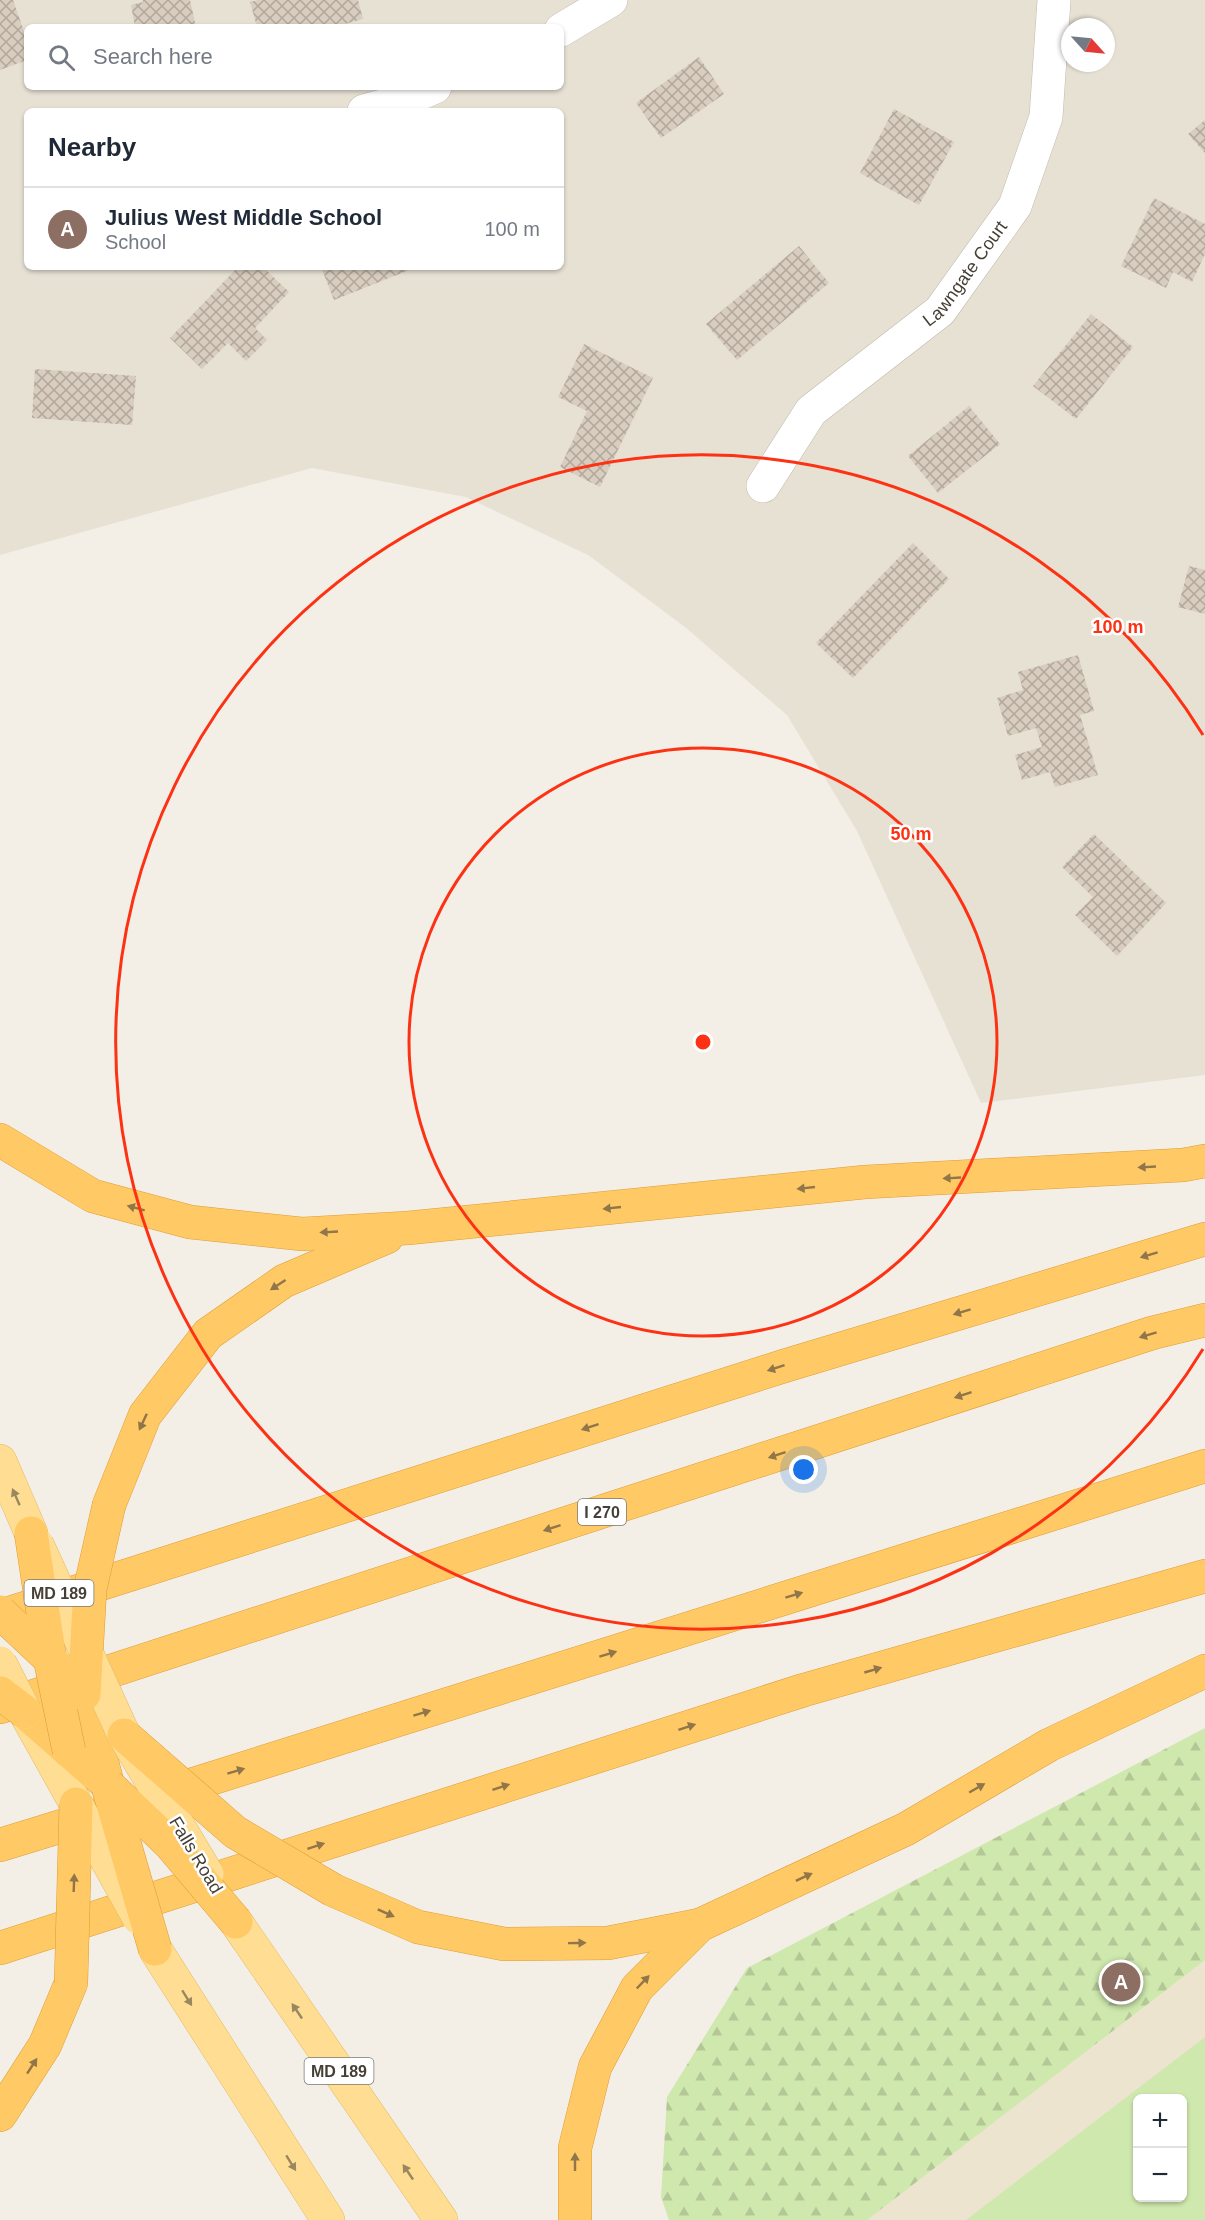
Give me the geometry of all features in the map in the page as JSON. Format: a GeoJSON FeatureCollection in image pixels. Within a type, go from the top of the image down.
{"type":"FeatureCollection","features":[{"type":"Feature","properties":{"kind":"highway"},"geometry":{"type":"LineString","coordinates":[[0,1140],[93,1196],[190,1222],[302,1234],[408,1228],[865,1182],[1183,1165],[1205,1161]]}},
{"type":"Feature","properties":{"kind":"highway"},"geometry":{"type":"LineString","coordinates":[[155,1949],[84,1694],[90,1589],[109,1505],[145,1415],[208,1334],[284,1281],[408,1228]]}},
{"type":"Feature","properties":{"kind":"highway"},"geometry":{"type":"LineString","coordinates":[[0,1614],[784,1366],[1205,1239]]}},
{"type":"Feature","properties":{"kind":"highway","name":"I 270"},"geometry":{"type":"LineString","coordinates":[[8,1704],[1152,1333],[1205,1320]]}},
{"type":"Feature","properties":{"kind":"highway"},"geometry":{"type":"LineString","coordinates":[[0,1845],[1205,1466]]}},
{"type":"Feature","properties":{"kind":"highway"},"geometry":{"type":"LineString","coordinates":[[0,2115],[45,2045],[71,1983],[76,1803],[69,1751],[50,1659],[31,1533]]}},
{"type":"Feature","properties":{"kind":"highway"},"geometry":{"type":"LineString","coordinates":[[0,1948],[804,1690],[1205,1576]]}},
{"type":"Feature","properties":{"kind":"highway"},"geometry":{"type":"LineString","coordinates":[[0,1614],[50,1659],[124,1735],[235,1832],[333,1890],[418,1927],[504,1944],[608,1943],[700,1925],[906,1829],[1049,1745],[1205,1671]]}},
{"type":"Feature","properties":{"kind":"highway"},"geometry":{"type":"LineString","coordinates":[[8,1704],[69,1751],[170,1844],[236,1922]]}},
{"type":"Feature","properties":{"kind":"highway"},"geometry":{"type":"LineString","coordinates":[[575,2220],[575,2148],[595,2067],[637,1988],[700,1925]]}},
{"type":"Feature","properties":{"kind":"main road","name":"Falls Road"},"geometry":{"type":"LineString","coordinates":[[0,1461],[124,1735],[236,1922],[441,2220]]}},
{"type":"Feature","properties":{"kind":"main road"},"geometry":{"type":"LineString","coordinates":[[0,1664],[8,1704],[76,1803],[155,1949],[328,2220]]}},
{"type":"Feature","properties":{"kind":"street"},"geometry":{"type":"LineString","coordinates":[[564,28],[611,0]]}},
{"type":"Feature","properties":{"kind":"street","name":"Lawngate Court"},"geometry":{"type":"LineString","coordinates":[[763,486],[811,411],[940,311],[1015,206],[1046,117],[1054,0]]}},
{"type":"Feature","properties":{"kind":"street"},"geometry":{"type":"LineString","coordinates":[[375,108],[405,100],[428,90]]}},
{"type":"Feature","properties":{"kind":"shaded area"},"geometry":{"type":"Polygon","coordinates":[[[0,0],[1205,0],[1205,1075],[981,1103],[857,831],[787,715],[685,627],[588,555],[466,497],[312,468],[0,555],[0,0]]]}},
{"type":"Feature","properties":{"kind":"shaded area"},"geometry":{"type":"Polygon","coordinates":[[[1205,1853],[1205,2220],[750,2220],[1205,1853]]]}},
{"type":"Feature","properties":{"kind":"green space"},"geometry":{"type":"Polygon","coordinates":[[[1205,1728],[1205,1960],[867,2220],[669,2220],[661,2197],[667,2097],[747,1968],[1205,1728]]]}},
{"type":"Feature","properties":{"kind":"green space"},"geometry":{"type":"Polygon","coordinates":[[[1205,2037],[1205,2220],[966,2220],[1205,2037]]]}},
{"type":"Feature","properties":{"kind":"building"},"geometry":{"type":"Polygon","coordinates":[[[0,0],[13,0],[24,31],[24,61],[0,70],[0,0]]]}},
{"type":"Feature","properties":{"kind":"building"},"geometry":{"type":"Polygon","coordinates":[[[143,0],[190,0],[195,24],[134,24],[131,5],[143,2],[143,0]]]}},
{"type":"Feature","properties":{"kind":"building"},"geometry":{"type":"Polygon","coordinates":[[[258,0],[358,0],[363,19],[345,24],[256,24],[250,2],[258,0]]]}},
{"type":"Feature","properties":{"kind":"building"},"geometry":{"type":"Polygon","coordinates":[[[699,57],[724,94],[661,138],[636,103],[699,57]]]}},
{"type":"Feature","properties":{"kind":"building"},"geometry":{"type":"Polygon","coordinates":[[[894,109],[954,142],[919,205],[860,173],[894,109]]]}},
{"type":"Feature","properties":{"kind":"building"},"geometry":{"type":"Polygon","coordinates":[[[1205,120],[1205,153],[1188,134],[1205,120]]]}},
{"type":"Feature","properties":{"kind":"building"},"geometry":{"type":"Polygon","coordinates":[[[1154,198],[1205,224],[1205,254],[1192,282],[1173,272],[1166,288],[1121,266],[1154,198]]]}},
{"type":"Feature","properties":{"kind":"building"},"geometry":{"type":"Polygon","coordinates":[[[799,246],[829,283],[737,360],[706,324],[799,246]]]}},
{"type":"Feature","properties":{"kind":"building"},"geometry":{"type":"Polygon","coordinates":[[[235,270],[266,270],[289,292],[255,328],[267,340],[246,361],[228,343],[202,369],[170,338],[235,270]]]}},
{"type":"Feature","properties":{"kind":"building"},"geometry":{"type":"Polygon","coordinates":[[[322,270],[409,270],[334,300],[322,270]]]}},
{"type":"Feature","properties":{"kind":"building"},"geometry":{"type":"Polygon","coordinates":[[[1091,314],[1133,347],[1076,419],[1033,386],[1091,314]]]}},
{"type":"Feature","properties":{"kind":"building"},"geometry":{"type":"Polygon","coordinates":[[[584,344],[653,378],[600,487],[560,467],[587,411],[558,397],[584,344]]]}},
{"type":"Feature","properties":{"kind":"building"},"geometry":{"type":"Polygon","coordinates":[[[35,369],[136,376],[132,425],[32,418],[35,369]]]}},
{"type":"Feature","properties":{"kind":"building"},"geometry":{"type":"Polygon","coordinates":[[[969,406],[1000,444],[938,493],[908,456],[969,406]]]}},
{"type":"Feature","properties":{"kind":"building"},"geometry":{"type":"Polygon","coordinates":[[[913,543],[949,579],[853,678],[816,643],[913,543]]]}},
{"type":"Feature","properties":{"kind":"building"},"geometry":{"type":"Polygon","coordinates":[[[1189,566],[1205,570],[1205,614],[1178,607],[1189,566]]]}},
{"type":"Feature","properties":{"kind":"building"},"geometry":{"type":"Polygon","coordinates":[[[1078,655],[1094,711],[1080,715],[1098,775],[1055,787],[1050,772],[1022,780],[1015,755],[1042,747],[1036,728],[1008,736],[997,698],[1023,690],[1018,672],[1078,655]]]}},
{"type":"Feature","properties":{"kind":"building"},"geometry":{"type":"Polygon","coordinates":[[[1094,834],[1166,903],[1117,956],[1075,915],[1093,897],[1062,867],[1094,834]]]}},
{"type":"Feature","properties":{"kind":"place","name":"Julius West Middle School"},"geometry":{"type":"Point","coordinates":[1121,1982]}}]}
